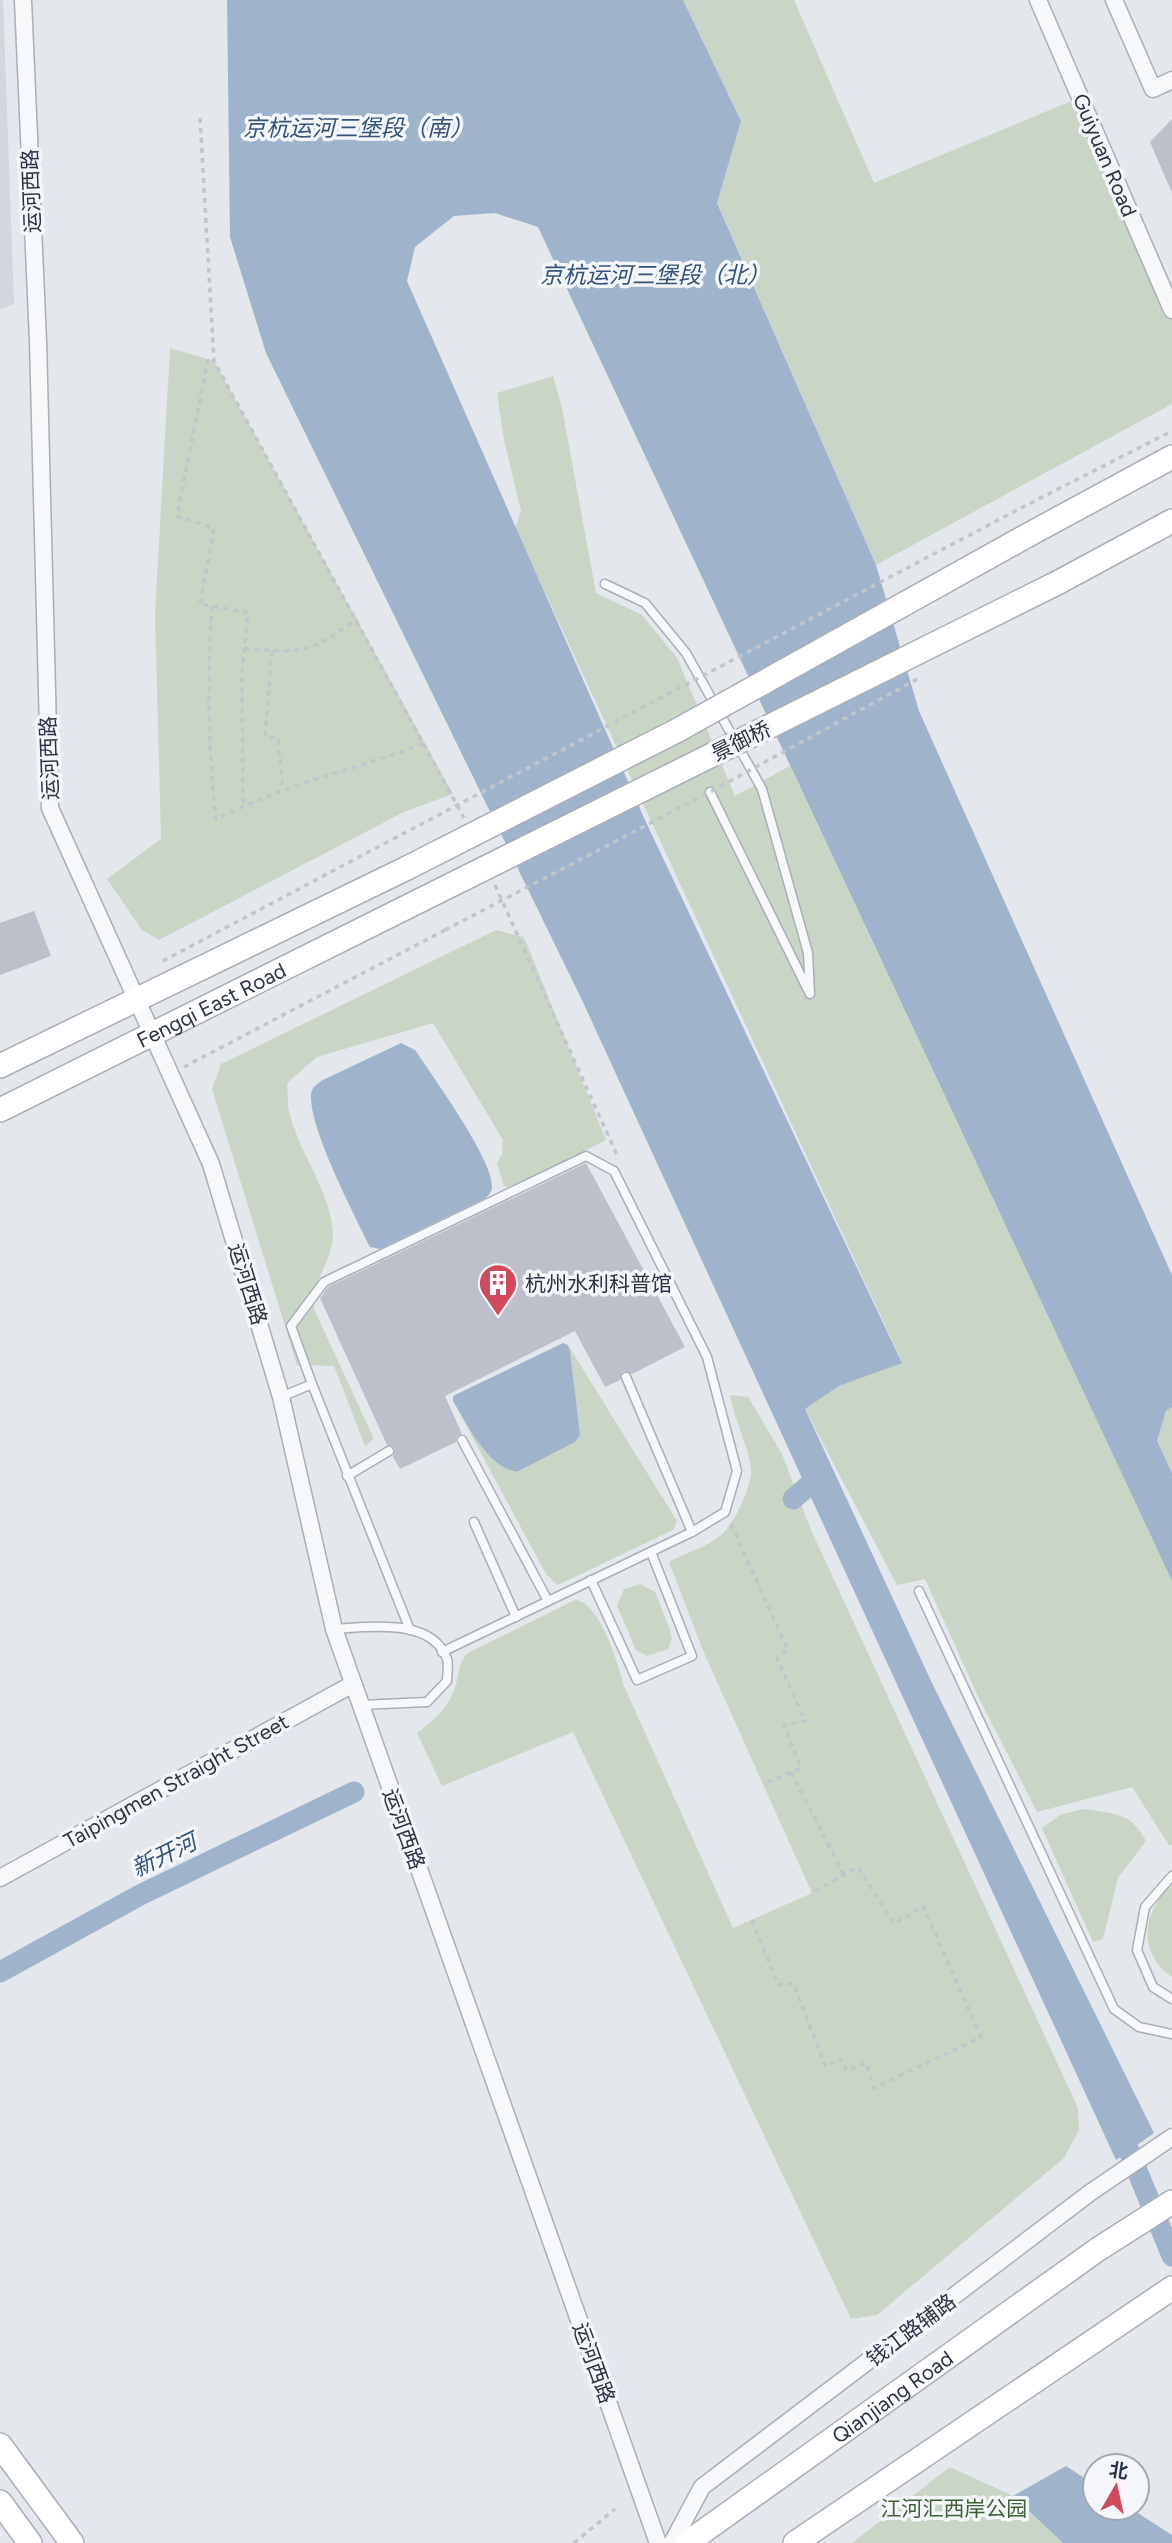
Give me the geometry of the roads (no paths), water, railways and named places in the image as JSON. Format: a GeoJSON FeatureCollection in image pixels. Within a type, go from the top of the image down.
{"type":"FeatureCollection","features":[{"type":"Feature","properties":{"kind":"main road","name":"景御桥"},"geometry":{"type":"LineString","coordinates":[[407,868],[678,730],[1172,457]]}},
{"type":"Feature","properties":{"kind":"main road","name":"景御桥"},"geometry":{"type":"LineString","coordinates":[[423,899],[1059,582],[1172,522]]}},
{"type":"Feature","properties":{"kind":"main road","name":"Fengqi East Road"},"geometry":{"type":"LineString","coordinates":[[0,1066],[132,990],[407,868]]}},
{"type":"Feature","properties":{"kind":"main road","name":"Fengqi East Road"},"geometry":{"type":"LineString","coordinates":[[0,1110],[423,899]]}},
{"type":"Feature","properties":{"kind":"main road","name":"Qianjiang Road"},"geometry":{"type":"LineString","coordinates":[[687,2543],[1097,2250],[1172,2202]]}},
{"type":"Feature","properties":{"kind":"main road"},"geometry":{"type":"LineString","coordinates":[[795,2543],[1172,2288]]}},
{"type":"Feature","properties":{"kind":"main road"},"geometry":{"type":"LineString","coordinates":[[0,2445],[72,2543]]}},
{"type":"Feature","properties":{"kind":"main road"},"geometry":{"type":"LineString","coordinates":[[0,2502],[30,2543]]}},
{"type":"Feature","properties":{"kind":"street","name":"运河西路"},"geometry":{"type":"LineString","coordinates":[[23,0],[38,354],[50,808],[211,1164],[281,1397],[334,1629],[658,2543]]}},
{"type":"Feature","properties":{"kind":"street","name":"Guiyuan Road"},"geometry":{"type":"LineString","coordinates":[[1038,0],[1172,310]]}},
{"type":"Feature","properties":{"kind":"street"},"geometry":{"type":"LineString","coordinates":[[1114,0],[1153,89],[1172,79]]}},
{"type":"Feature","properties":{"kind":"street","name":"Taipingmen Straight Street"},"geometry":{"type":"LineString","coordinates":[[0,1878],[353,1684]]}},
{"type":"Feature","properties":{"kind":"street","name":"钱江路辅路"},"geometry":{"type":"LineString","coordinates":[[672,2543],[702,2487],[1072,2208],[1172,2137]]}},
{"type":"Feature","properties":{"kind":"lane"},"geometry":{"type":"LineString","coordinates":[[605,584],[645,603],[687,653],[762,789],[808,953],[810,994],[761,902],[710,792]]}},
{"type":"Feature","properties":{"kind":"lane"},"geometry":{"type":"LineString","coordinates":[[410,1630],[347,1476],[291,1326],[324,1282],[586,1156],[614,1171],[707,1357],[737,1471],[726,1512],[692,1532],[442,1652]]}},
{"type":"Feature","properties":{"kind":"lane"},"geometry":{"type":"LineString","coordinates":[[626,1377],[692,1532]]}},
{"type":"Feature","properties":{"kind":"lane"},"geometry":{"type":"LineString","coordinates":[[281,1397],[312,1384]]}},
{"type":"Feature","properties":{"kind":"lane"},"geometry":{"type":"LineString","coordinates":[[462,1440],[548,1601]]}},
{"type":"Feature","properties":{"kind":"lane"},"geometry":{"type":"LineString","coordinates":[[347,1476],[389,1451]]}},
{"type":"Feature","properties":{"kind":"lane"},"geometry":{"type":"LineString","coordinates":[[474,1522],[516,1617]]}},
{"type":"Feature","properties":{"kind":"lane"},"geometry":{"type":"LineString","coordinates":[[591,1580],[637,1680],[692,1656],[651,1552]]}},
{"type":"Feature","properties":{"kind":"lane"},"geometry":{"type":"LineString","coordinates":[[919,1591],[1114,2009],[1139,2027],[1172,2034]]}},
{"type":"Feature","properties":{"kind":"lane"},"geometry":{"type":"LineString","coordinates":[[334,1629],[402,1626],[435,1641],[447,1660],[447,1681],[427,1702],[360,1705]]}},
{"type":"Feature","properties":{"kind":"lane"},"geometry":{"type":"LineString","coordinates":[[1172,1876],[1144,1907],[1138,1950],[1153,1987],[1172,1999]]}},
{"type":"Feature","properties":{"kind":"water","name":"京杭运河三堡段（南）"},"geometry":{"type":"Polygon","coordinates":[[[227,0],[683,0],[741,121],[717,203],[876,565],[919,711],[1172,1275],[1172,1407],[1166,1411],[1157,1441],[1172,1473],[1172,1581],[538,227],[495,213],[454,216],[415,247],[407,281],[645,820],[902,1363],[839,1386],[805,1409],[933,1685],[1154,2133],[1116,2160],[581,998],[266,353],[230,237],[227,0]]]}},
{"type":"Feature","properties":{"kind":"water"},"geometry":{"type":"Polygon","coordinates":[[[401,1043],[415,1050],[473,1138],[490,1174],[492,1188],[484,1199],[380,1249],[370,1247],[334,1172],[318,1129],[311,1093],[323,1080],[401,1043]]]}},
{"type":"Feature","properties":{"kind":"water"},"geometry":{"type":"Polygon","coordinates":[[[563,1343],[568,1345],[570,1352],[580,1435],[575,1442],[517,1472],[506,1468],[496,1462],[479,1444],[453,1401],[453,1396],[563,1343]]]}},
{"type":"Feature","properties":{"kind":"water"},"geometry":{"type":"Polygon","coordinates":[[[1066,2466],[1081,2476],[1081,2522],[1151,2522],[1172,2535],[1172,2543],[1063,2543],[1013,2496],[1066,2466]]]}},
{"type":"Feature","properties":{"kind":"waterway","name":"新开河"},"geometry":{"type":"LineString","coordinates":[[793,1499],[815,1480]]}},
{"type":"Feature","properties":{"kind":"waterway","name":"新开河"},"geometry":{"type":"LineString","coordinates":[[0,1972],[140,1895],[354,1792]]}},
{"type":"Feature","properties":{"kind":"waterway"},"geometry":{"type":"LineString","coordinates":[[1118,2124],[1172,2256]]}},
{"type":"Feature","properties":{"kind":"place","name":"杭州水利科普馆"},"geometry":{"type":"Point","coordinates":[498,1317]}},
{"type":"Feature","properties":{"kind":"water label","name":"京杭运河三堡段（北）"},"geometry":{"type":"Point","coordinates":[655,275]}},
{"type":"Feature","properties":{"kind":"park label","name":"江河汇西岸公园"},"geometry":{"type":"Point","coordinates":[954,2508]}}]}
